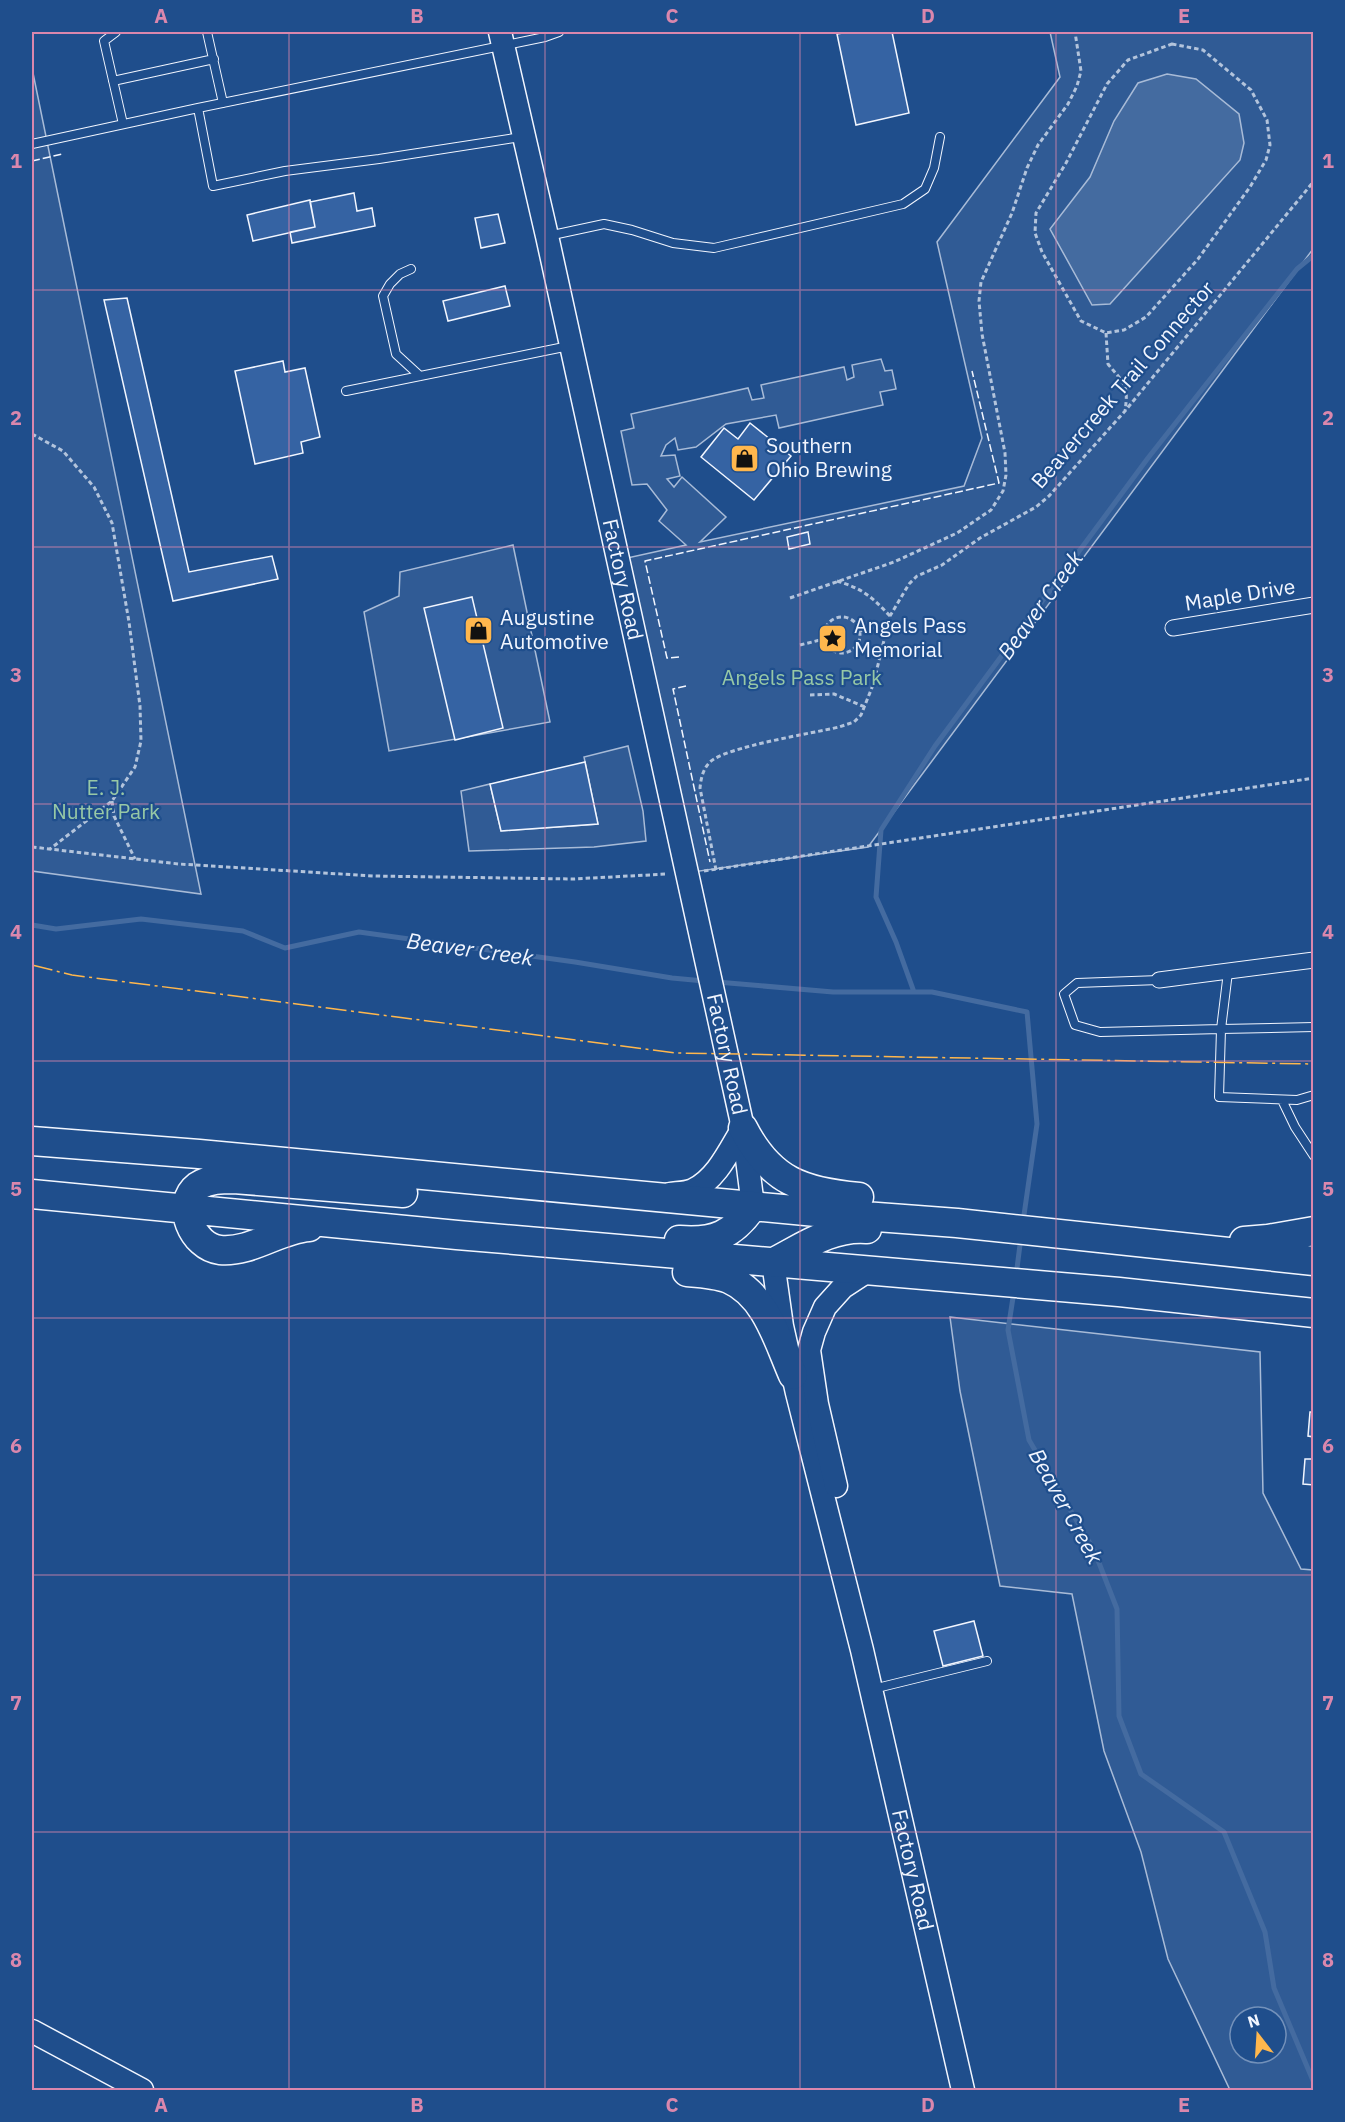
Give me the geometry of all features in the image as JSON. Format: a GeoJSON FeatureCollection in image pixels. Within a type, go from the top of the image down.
{"type":"FeatureCollection","features":[{"type":"Feature","properties":{"kind":"highway"},"geometry":{"type":"LineString","coordinates":[[743,1128],[752,1147],[763,1160],[781,1175],[802,1187],[957,1241]]}},
{"type":"Feature","properties":{"kind":"highway"},"geometry":{"type":"LineString","coordinates":[[32,1141],[199,1154],[837,1214],[957,1241],[1082,1252],[1182,1282],[1314,1297]]}},
{"type":"Feature","properties":{"kind":"highway"},"geometry":{"type":"LineString","coordinates":[[339,1224],[298,1228],[242,1248],[218,1250],[203,1241],[192,1228],[186,1208],[188,1198],[198,1186],[214,1180],[234,1179],[582,1209],[656,1197]]}},
{"type":"Feature","properties":{"kind":"highway"},"geometry":{"type":"LineString","coordinates":[[32,1194],[457,1235],[869,1270],[957,1241]]}},
{"type":"Feature","properties":{"kind":"highway"},"geometry":{"type":"LineString","coordinates":[[223,1213],[280,1205],[693,1241],[711,1240],[728,1232],[742,1222],[753,1206]]}},
{"type":"Feature","properties":{"kind":"highway"},"geometry":{"type":"LineString","coordinates":[[773,1262],[825,1235],[863,1228],[957,1241],[1082,1252],[1268,1239],[1314,1232]]}},
{"type":"Feature","properties":{"kind":"highway"},"geometry":{"type":"LineString","coordinates":[[457,1235],[487,1254],[706,1274],[728,1278],[765,1310],[793,1375]]}},
{"type":"Feature","properties":{"kind":"highway"},"geometry":{"type":"LineString","coordinates":[[1173,1245],[1314,1261]]}},
{"type":"Feature","properties":{"kind":"highway"},"geometry":{"type":"LineString","coordinates":[[1082,1252],[1238,1324],[1314,1330]]}},
{"type":"Feature","properties":{"kind":"highway"},"geometry":{"type":"LineString","coordinates":[[1179,1298],[1314,1313]]}},
{"type":"Feature","properties":{"kind":"street","name":"Factory Road"},"geometry":{"type":"LineString","coordinates":[[501,39],[547,236],[743,1128],[753,1206]]}},
{"type":"Feature","properties":{"kind":"street","name":"Maple Drive"},"geometry":{"type":"LineString","coordinates":[[1173,628],[1314,605]]}},
{"type":"Feature","properties":{"kind":"street"},"geometry":{"type":"LineString","coordinates":[[1158,980],[1314,960]]}},
{"type":"Feature","properties":{"kind":"street","name":"Factory Road"},"geometry":{"type":"LineString","coordinates":[[656,1197],[693,1190],[708,1179],[721,1164],[743,1128]]}},
{"type":"Feature","properties":{"kind":"street","name":"Factory Road"},"geometry":{"type":"LineString","coordinates":[[773,1262],[782,1326],[793,1375],[862,1650],[963,2091]]}},
{"type":"Feature","properties":{"kind":"street","name":"Factory Road"},"geometry":{"type":"LineString","coordinates":[[862,1650],[860,1596],[817,1404],[809,1350],[825,1307],[843,1287],[869,1270]]}},
{"type":"Feature","properties":{"kind":"street"},"geometry":{"type":"LineString","coordinates":[[32,2031],[142,2091]]}},
{"type":"Feature","properties":{"kind":"lane"},"geometry":{"type":"LineString","coordinates":[[116,32],[104,41],[123,124]]}},
{"type":"Feature","properties":{"kind":"lane"},"geometry":{"type":"LineString","coordinates":[[207,32],[223,103]]}},
{"type":"Feature","properties":{"kind":"lane"},"geometry":{"type":"LineString","coordinates":[[32,144],[501,39],[545,38],[560,32]]}},
{"type":"Feature","properties":{"kind":"lane"},"geometry":{"type":"LineString","coordinates":[[113,81],[214,59]]}},
{"type":"Feature","properties":{"kind":"lane"},"geometry":{"type":"LineString","coordinates":[[198,108],[213,186],[285,171],[524,137]]}},
{"type":"Feature","properties":{"kind":"lane"},"geometry":{"type":"LineString","coordinates":[[547,236],[604,224],[673,243],[714,248],[903,204],[925,189],[934,168],[940,137]]}},
{"type":"Feature","properties":{"kind":"lane"},"geometry":{"type":"LineString","coordinates":[[411,269],[400,274],[383,296],[396,354],[420,376]]}},
{"type":"Feature","properties":{"kind":"lane"},"geometry":{"type":"LineString","coordinates":[[346,391],[570,346]]}},
{"type":"Feature","properties":{"kind":"lane"},"geometry":{"type":"LineString","coordinates":[[1228,972],[1221,1029],[1219,1097],[1297,1101],[1314,1095]]}},
{"type":"Feature","properties":{"kind":"lane"},"geometry":{"type":"LineString","coordinates":[[1158,980],[1077,983],[1064,994],[1075,1025],[1100,1032],[1314,1027]]}},
{"type":"Feature","properties":{"kind":"lane"},"geometry":{"type":"LineString","coordinates":[[1282,1100],[1295,1127],[1314,1156]]}},
{"type":"Feature","properties":{"kind":"lane"},"geometry":{"type":"LineString","coordinates":[[871,1689],[987,1661]]}},
{"type":"Feature","properties":{"kind":"path"},"geometry":{"type":"LineString","coordinates":[[790,598],[836,580],[894,562],[957,533],[992,510],[1003,491],[1006,475],[1005,453],[982,334],[978,301],[981,282],[1012,213],[1027,168],[1038,145],[1068,104],[1077,86],[1082,71],[1075,32]]}},
{"type":"Feature","properties":{"kind":"path"},"geometry":{"type":"LineString","coordinates":[[1172,44],[1203,50],[1251,90],[1267,120],[1270,145],[1266,160],[1250,187],[1198,258],[1146,317],[1124,330],[1106,333],[1081,321],[1042,252],[1035,233],[1036,213],[1066,163],[1107,84],[1128,60],[1172,44]]}},
{"type":"Feature","properties":{"kind":"path","name":"Beavercreek Trail Connector"},"geometry":{"type":"LineString","coordinates":[[865,707],[881,656],[890,616],[917,576],[942,565],[980,538],[1036,507],[1049,496],[1125,411],[1314,181]]}},
{"type":"Feature","properties":{"kind":"path"},"geometry":{"type":"LineString","coordinates":[[1106,333],[1108,364],[1123,380],[1127,394],[1125,411]]}},
{"type":"Feature","properties":{"kind":"path"},"geometry":{"type":"LineString","coordinates":[[32,434],[63,451],[94,487],[112,523],[129,622],[140,706],[141,741],[135,767],[112,801],[48,850]]}},
{"type":"Feature","properties":{"kind":"path"},"geometry":{"type":"LineString","coordinates":[[836,580],[861,589],[874,598],[890,616]]}},
{"type":"Feature","properties":{"kind":"path"},"geometry":{"type":"LineString","coordinates":[[836,619],[853,621],[859,631],[858,643],[848,652],[842,653],[831,649],[825,639],[827,627],[836,619]]}},
{"type":"Feature","properties":{"kind":"path"},"geometry":{"type":"LineString","coordinates":[[859,631],[886,627]]}},
{"type":"Feature","properties":{"kind":"path"},"geometry":{"type":"LineString","coordinates":[[800,645],[825,639]]}},
{"type":"Feature","properties":{"kind":"path"},"geometry":{"type":"LineString","coordinates":[[716,870],[700,788],[701,777],[709,763],[726,752],[846,725],[854,722],[865,707],[834,694],[810,695]]}},
{"type":"Feature","properties":{"kind":"path"},"geometry":{"type":"LineString","coordinates":[[700,871],[1314,778]]}},
{"type":"Feature","properties":{"kind":"path"},"geometry":{"type":"LineString","coordinates":[[112,801],[114,816],[135,859]]}},
{"type":"Feature","properties":{"kind":"path"},"geometry":{"type":"LineString","coordinates":[[32,847],[179,864],[470,879],[573,879],[666,874]]}},
{"type":"Feature","properties":{"kind":"shaded area","name":"Angels Pass Park"},"geometry":{"type":"Polygon","coordinates":[[[1050,32],[1313,32],[1313,249],[868,847],[686,873],[618,560],[686,545],[659,521],[667,510],[647,484],[632,485],[621,431],[634,428],[631,414],[748,388],[752,400],[764,398],[761,385],[844,367],[847,380],[854,377],[852,365],[881,359],[885,371],[892,370],[896,389],[880,392],[883,405],[779,428],[776,415],[726,424],[696,447],[678,450],[675,438],[666,445],[661,456],[675,455],[680,476],[667,479],[674,487],[682,477],[726,517],[700,542],[964,486],[982,438],[937,242],[1060,77],[1050,32]]]}},
{"type":"Feature","properties":{"kind":"shaded area","name":"E. J. Nutter Park"},"geometry":{"type":"Polygon","coordinates":[[[33,73],[201,894],[32,871],[33,73]]]}},
{"type":"Feature","properties":{"kind":"shaded area"},"geometry":{"type":"Polygon","coordinates":[[[1167,74],[1196,79],[1239,114],[1244,143],[1240,160],[1110,304],[1092,305],[1050,229],[1090,177],[1114,121],[1138,83],[1167,74]]]}},
{"type":"Feature","properties":{"kind":"shaded area"},"geometry":{"type":"Polygon","coordinates":[[[513,545],[550,722],[389,751],[364,612],[399,596],[400,572],[513,545]]]}},
{"type":"Feature","properties":{"kind":"shaded area"},"geometry":{"type":"Polygon","coordinates":[[[628,746],[643,811],[646,841],[594,847],[469,851],[461,791],[490,784],[501,831],[598,824],[584,757],[628,746]]]}},
{"type":"Feature","properties":{"kind":"shaded area"},"geometry":{"type":"Polygon","coordinates":[[[950,1317],[1260,1352],[1263,1493],[1301,1569],[1313,1570],[1313,2090],[1230,2090],[1168,1959],[1141,1852],[1104,1751],[1072,1594],[1000,1586],[960,1391],[950,1317]]]}},
{"type":"Feature","properties":{"kind":"building"},"geometry":{"type":"Polygon","coordinates":[[[892,32],[909,113],[856,125],[837,34],[892,32]]]}},
{"type":"Feature","properties":{"kind":"building"},"geometry":{"type":"Polygon","coordinates":[[[354,193],[357,211],[372,208],[375,226],[292,243],[290,232],[315,227],[310,202],[354,193]]]}},
{"type":"Feature","properties":{"kind":"building"},"geometry":{"type":"Polygon","coordinates":[[[310,200],[315,227],[253,241],[247,215],[310,200]]]}},
{"type":"Feature","properties":{"kind":"building"},"geometry":{"type":"Polygon","coordinates":[[[498,214],[505,243],[481,248],[475,218],[498,214]]]}},
{"type":"Feature","properties":{"kind":"building"},"geometry":{"type":"Polygon","coordinates":[[[505,286],[510,306],[448,321],[443,301],[505,286]]]}},
{"type":"Feature","properties":{"kind":"building"},"geometry":{"type":"Polygon","coordinates":[[[127,298],[189,572],[272,556],[278,579],[173,601],[104,300],[127,298]]]}},
{"type":"Feature","properties":{"kind":"building"},"geometry":{"type":"Polygon","coordinates":[[[283,361],[285,372],[305,368],[320,437],[301,442],[303,453],[255,464],[235,371],[283,361]]]}},
{"type":"Feature","properties":{"kind":"building"},"geometry":{"type":"Polygon","coordinates":[[[750,423],[791,456],[754,500],[701,457],[724,428],[738,439],[750,423]]]}},
{"type":"Feature","properties":{"kind":"building"},"geometry":{"type":"Polygon","coordinates":[[[808,532],[810,544],[789,549],[787,537],[808,532]]]}},
{"type":"Feature","properties":{"kind":"building"},"geometry":{"type":"Polygon","coordinates":[[[472,597],[503,728],[455,740],[424,608],[472,597]]]}},
{"type":"Feature","properties":{"kind":"building"},"geometry":{"type":"Polygon","coordinates":[[[585,762],[598,824],[501,831],[490,784],[585,762]]]}},
{"type":"Feature","properties":{"kind":"building"},"geometry":{"type":"Polygon","coordinates":[[[1310,1412],[1314,1412],[1314,1437],[1308,1436],[1310,1412]]]}},
{"type":"Feature","properties":{"kind":"building"},"geometry":{"type":"Polygon","coordinates":[[[1305,1459],[1314,1459],[1314,1485],[1303,1484],[1305,1459]]]}},
{"type":"Feature","properties":{"kind":"building"},"geometry":{"type":"Polygon","coordinates":[[[974,1621],[983,1656],[943,1666],[934,1631],[974,1621]]]}},
{"type":"Feature","properties":{"kind":"waterway","name":"Beaver Creek"},"geometry":{"type":"LineString","coordinates":[[914,992],[896,942],[876,897],[881,830],[935,746],[1148,458],[1297,269],[1314,255]]}},
{"type":"Feature","properties":{"kind":"waterway","name":"Beaver Creek"},"geometry":{"type":"LineString","coordinates":[[32,925],[56,929],[141,919],[243,931],[285,948],[359,932],[704,981]]}},
{"type":"Feature","properties":{"kind":"waterway","name":"Beaver Creek"},"geometry":{"type":"LineString","coordinates":[[717,982],[833,992],[932,992],[1027,1012],[1037,1124],[1023,1222]]}},
{"type":"Feature","properties":{"kind":"waterway","name":"Beaver Creek"},"geometry":{"type":"LineString","coordinates":[[1016,1276],[1021,1237]]}},
{"type":"Feature","properties":{"kind":"waterway","name":"Beaver Creek"},"geometry":{"type":"LineString","coordinates":[[1014,1291],[1008,1330],[1029,1440],[1094,1550],[1117,1609],[1119,1716],[1141,1774],[1224,1832],[1265,1932],[1274,1988],[1314,2083]]}},
{"type":"Feature","properties":{"kind":"fence"},"geometry":{"type":"LineString","coordinates":[[32,161],[62,154]]}},
{"type":"Feature","properties":{"kind":"fence"},"geometry":{"type":"LineString","coordinates":[[679,657],[667,658],[645,561],[999,483],[972,371]]}},
{"type":"Feature","properties":{"kind":"fence"},"geometry":{"type":"LineString","coordinates":[[686,686],[673,689],[710,862]]}},
{"type":"Feature","properties":{"kind":"power"},"geometry":{"type":"LineString","coordinates":[[32,965],[72,975],[676,1053],[1314,1064]]}},
{"type":"Feature","properties":{"kind":"place","name":"Southern Ohio Brewing"},"geometry":{"type":"Point","coordinates":[745,458]}},
{"type":"Feature","properties":{"kind":"place","name":"Augustine Automotive"},"geometry":{"type":"Point","coordinates":[479,630]}},
{"type":"Feature","properties":{"kind":"place","name":"Angels Pass Memorial"},"geometry":{"type":"Point","coordinates":[833,638]}}]}
